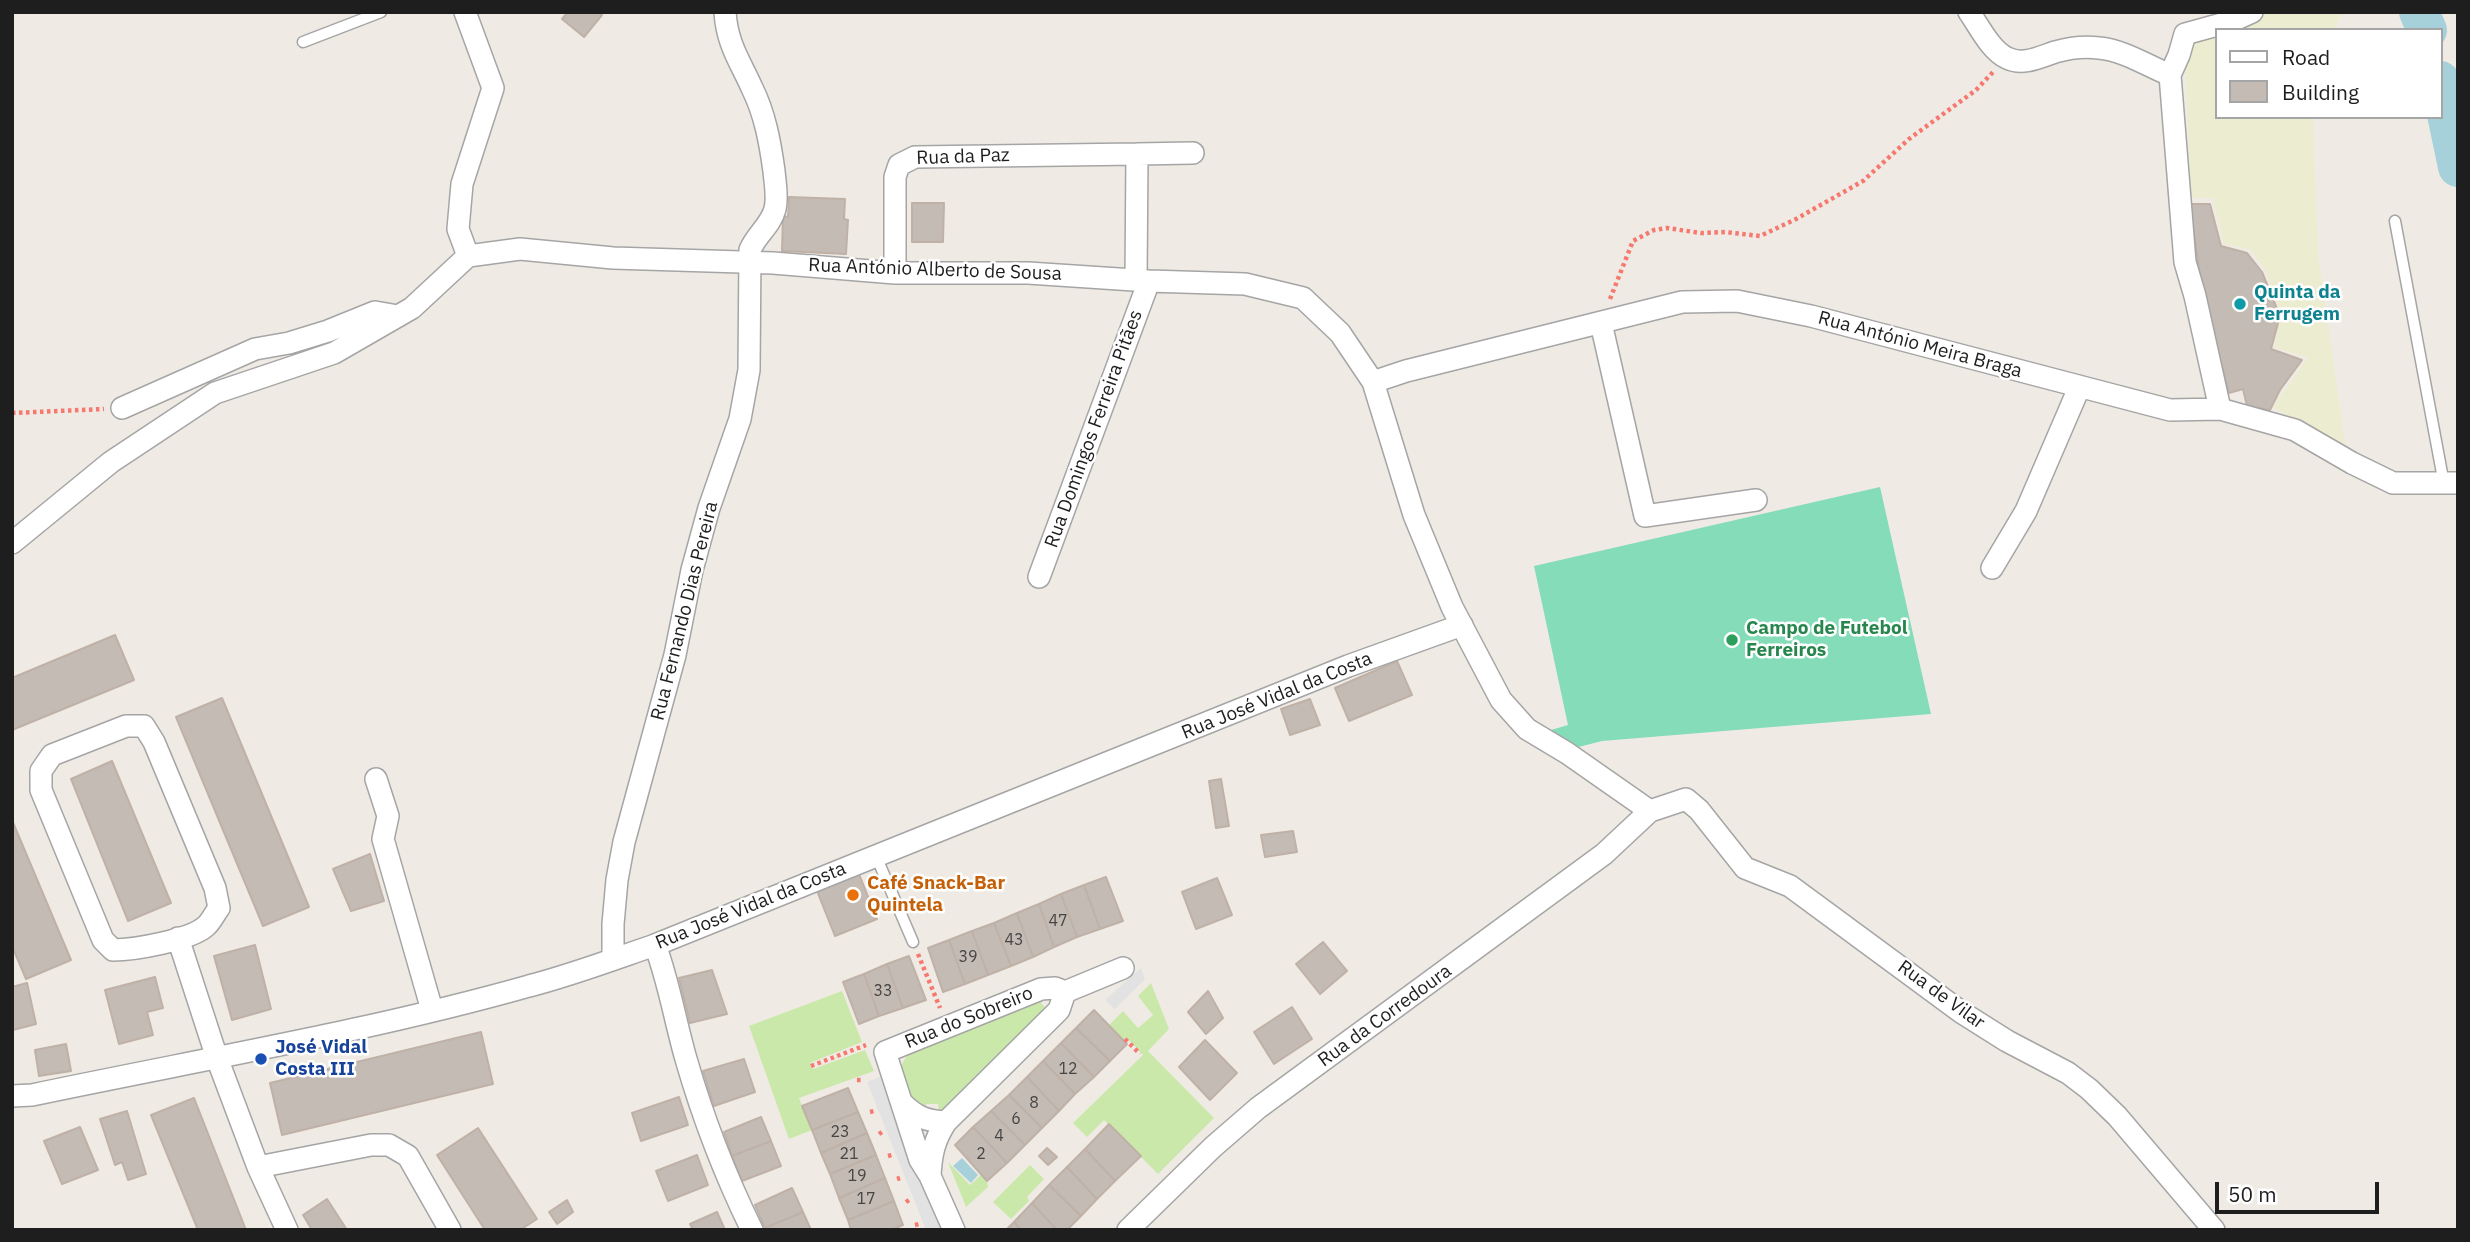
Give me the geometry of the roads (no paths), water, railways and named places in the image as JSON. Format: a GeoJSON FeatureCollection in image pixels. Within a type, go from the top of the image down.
{"type":"FeatureCollection","features":[{"type":"Feature","properties":{"kind":"street"},"geometry":{"type":"LineString","coordinates":[[12,542],[111,463],[215,393],[334,353],[412,308],[468,256],[458,229],[462,184],[493,88],[465,12]]}},
{"type":"Feature","properties":{"kind":"street"},"geometry":{"type":"LineString","coordinates":[[725,12],[733,52],[763,114],[771,143],[777,200],[770,222],[754,241],[749,262]]}},
{"type":"Feature","properties":{"kind":"street"},"geometry":{"type":"LineString","coordinates":[[1969,12],[1997,50],[2007,58],[2020,61],[2040,59],[2077,48],[2100,48],[2127,56],[2170,75]]}},
{"type":"Feature","properties":{"kind":"street"},"geometry":{"type":"LineString","coordinates":[[2220,409],[2185,262],[2170,75],[2185,34],[2232,22],[2252,12]]}},
{"type":"Feature","properties":{"kind":"street","name":"Rua da Paz"},"geometry":{"type":"LineString","coordinates":[[895,273],[895,177],[899,165],[906,160],[915,157],[947,156],[1194,153]]}},
{"type":"Feature","properties":{"kind":"street"},"geometry":{"type":"LineString","coordinates":[[1137,154],[1142,281]]}},
{"type":"Feature","properties":{"kind":"street","name":"Rua António Alberto de Sousa"},"geometry":{"type":"LineString","coordinates":[[468,256],[520,249],[613,258],[749,262],[895,273],[1028,273],[1142,281],[1245,284],[1303,298],[1340,333],[1369,377]]}},
{"type":"Feature","properties":{"kind":"street","name":"Rua Fernando Dias Pereira"},"geometry":{"type":"LineString","coordinates":[[613,959],[617,880],[624,842],[675,656],[692,570],[709,508],[740,419],[749,370],[749,262]]}},
{"type":"Feature","properties":{"kind":"street","name":"Rua Domingos Ferreira Pitães"},"geometry":{"type":"LineString","coordinates":[[1039,577],[1142,281]]}},
{"type":"Feature","properties":{"kind":"street","name":"Rua António Meira Braga"},"geometry":{"type":"LineString","coordinates":[[1369,377],[1406,371],[1682,302],[1737,302],[1811,316],[2170,410],[2220,409],[2295,430],[2393,483],[2451,484]]}},
{"type":"Feature","properties":{"kind":"street"},"geometry":{"type":"LineString","coordinates":[[122,408],[255,349],[289,343],[328,331],[375,312],[398,316]]}},
{"type":"Feature","properties":{"kind":"street"},"geometry":{"type":"LineString","coordinates":[[1601,323],[1645,516],[1756,500]]}},
{"type":"Feature","properties":{"kind":"street"},"geometry":{"type":"LineString","coordinates":[[1369,377],[1414,515],[1462,625],[1501,700],[1527,729],[1567,753],[1650,811]]}},
{"type":"Feature","properties":{"kind":"street"},"geometry":{"type":"LineString","coordinates":[[1992,568],[2026,511],[2079,388]]}},
{"type":"Feature","properties":{"kind":"street","name":"Rua José Vidal da Costa"},"geometry":{"type":"LineString","coordinates":[[12,1096],[32,1095],[217,1058],[530,986],[655,945],[1349,666],[1462,625]]}},
{"type":"Feature","properties":{"kind":"street"},"geometry":{"type":"LineString","coordinates":[[126,726],[144,726],[154,742],[215,888],[219,908],[205,927],[178,938],[132,950],[113,950],[103,940],[41,790],[41,771],[52,755],[126,726]]}},
{"type":"Feature","properties":{"kind":"street"},"geometry":{"type":"LineString","coordinates":[[376,779],[388,816],[383,839],[432,1010]]}},
{"type":"Feature","properties":{"kind":"street","name":"Rua de Vilar"},"geometry":{"type":"LineString","coordinates":[[1650,811],[1686,799],[1699,810],[1745,868],[1790,886],[1961,1012],[2007,1041],[2068,1073],[2117,1116],[2214,1230]]}},
{"type":"Feature","properties":{"kind":"street","name":"Rua da Corredoura"},"geometry":{"type":"LineString","coordinates":[[1128,1230],[1213,1147],[1258,1108],[1604,854],[1650,811]]}},
{"type":"Feature","properties":{"kind":"street"},"geometry":{"type":"LineString","coordinates":[[178,938],[217,1058],[258,1167],[287,1230]]}},
{"type":"Feature","properties":{"kind":"street"},"geometry":{"type":"LineString","coordinates":[[655,945],[706,1126],[752,1230]]}},
{"type":"Feature","properties":{"kind":"street","name":"Rua do Sobreiro"},"geometry":{"type":"LineString","coordinates":[[954,1230],[920,1160],[885,1052],[1041,989],[1055,988],[1065,992],[1123,968]]}},
{"type":"Feature","properties":{"kind":"street","name":"Rua do Sobreiro"},"geometry":{"type":"LineString","coordinates":[[930,1176],[931,1155],[937,1136],[946,1122],[1059,1010],[1065,992]]}},
{"type":"Feature","properties":{"kind":"street"},"geometry":{"type":"LineString","coordinates":[[902,1103],[915,1116],[946,1122]]}},
{"type":"Feature","properties":{"kind":"street"},"geometry":{"type":"LineString","coordinates":[[258,1167],[371,1145],[390,1145],[408,1156],[450,1230]]}},
{"type":"Feature","properties":{"kind":"lane"},"geometry":{"type":"LineString","coordinates":[[303,42],[381,12]]}},
{"type":"Feature","properties":{"kind":"lane"},"geometry":{"type":"LineString","coordinates":[[2395,221],[2451,484]]}},
{"type":"Feature","properties":{"kind":"lane"},"geometry":{"type":"LineString","coordinates":[[876,856],[914,944]]}},
{"type":"Feature","properties":{"kind":"water"},"geometry":{"type":"Polygon","coordinates":[[[962,1158],[978,1175],[971,1183],[953,1166],[962,1158]]]}},
{"type":"Feature","properties":{"kind":"waterway"},"geometry":{"type":"LineString","coordinates":[[2419,12],[2426,28]]}},
{"type":"Feature","properties":{"kind":"waterway"},"geometry":{"type":"LineString","coordinates":[[2442,91],[2458,167]]}},
{"type":"Feature","properties":{"kind":"place","name":"Quinta da Ferrugem"},"geometry":{"type":"Point","coordinates":[2240,304]}},
{"type":"Feature","properties":{"kind":"place","name":"Campo de Futebol Ferreiros"},"geometry":{"type":"Point","coordinates":[1732,640]}},
{"type":"Feature","properties":{"kind":"place","name":"Café Snack-Bar Quintela"},"geometry":{"type":"Point","coordinates":[853,895]}},
{"type":"Feature","properties":{"kind":"place","name":"José Vidal Costa III"},"geometry":{"type":"Point","coordinates":[261,1059]}}]}
